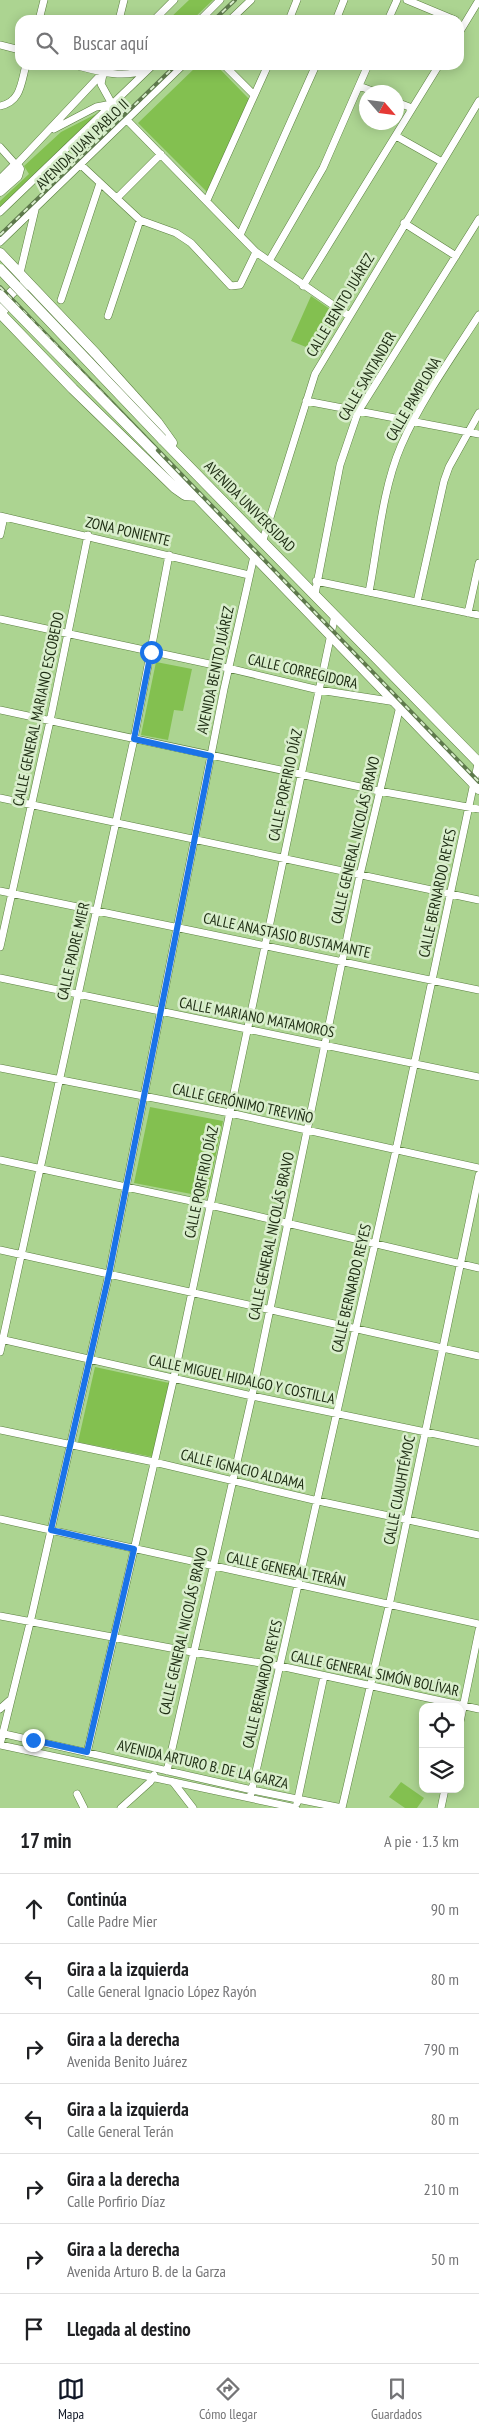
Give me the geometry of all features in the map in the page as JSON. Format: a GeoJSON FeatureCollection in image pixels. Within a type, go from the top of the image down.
{"type":"FeatureCollection","features":[{"type":"Feature","properties":{"kind":"highway"},"geometry":{"type":"LineString","coordinates":[[0,181],[16,165],[19,169],[19,174],[0,191]]}},
{"type":"Feature","properties":{"kind":"highway"},"geometry":{"type":"LineString","coordinates":[[0,254],[20,272],[157,422],[178,455]]}},
{"type":"Feature","properties":{"kind":"highway","name":"AVENIDA UNIVERSIDAD"},"geometry":{"type":"LineString","coordinates":[[0,269],[162,439],[479,761]]}},
{"type":"Feature","properties":{"kind":"highway"},"geometry":{"type":"LineString","coordinates":[[32,285],[23,285],[9,294],[2,315],[175,488],[186,495],[197,496]]}},
{"type":"Feature","properties":{"kind":"highway","name":"AVENIDA UNIVERSIDAD"},"geometry":{"type":"LineString","coordinates":[[0,295],[151,448],[476,786]]}},
{"type":"Feature","properties":{"kind":"street"},"geometry":{"type":"LineString","coordinates":[[40,15],[44,0]]}},
{"type":"Feature","properties":{"kind":"street"},"geometry":{"type":"LineString","coordinates":[[120,15],[124,0]]}},
{"type":"Feature","properties":{"kind":"street"},"geometry":{"type":"LineString","coordinates":[[159,15],[174,0]]}},
{"type":"Feature","properties":{"kind":"street"},"geometry":{"type":"LineString","coordinates":[[205,15],[220,0]]}},
{"type":"Feature","properties":{"kind":"street"},"geometry":{"type":"LineString","coordinates":[[235,15],[251,0]]}},
{"type":"Feature","properties":{"kind":"street"},"geometry":{"type":"LineString","coordinates":[[292,15],[297,0]]}},
{"type":"Feature","properties":{"kind":"street"},"geometry":{"type":"LineString","coordinates":[[338,15],[344,0]]}},
{"type":"Feature","properties":{"kind":"street"},"geometry":{"type":"LineString","coordinates":[[390,15],[397,0]]}},
{"type":"Feature","properties":{"kind":"street"},"geometry":{"type":"LineString","coordinates":[[407,0],[443,15]]}},
{"type":"Feature","properties":{"kind":"street"},"geometry":{"type":"LineString","coordinates":[[464,20],[479,0]]}},
{"type":"Feature","properties":{"kind":"street"},"geometry":{"type":"LineString","coordinates":[[0,45],[15,49]]}},
{"type":"Feature","properties":{"kind":"street"},"geometry":{"type":"LineString","coordinates":[[0,106],[12,103],[16,98],[24,70]]}},
{"type":"Feature","properties":{"kind":"street"},"geometry":{"type":"LineString","coordinates":[[92,70],[126,75],[142,70]]}},
{"type":"Feature","properties":{"kind":"street"},"geometry":{"type":"LineString","coordinates":[[103,70],[101,84],[112,104],[256,252],[348,316]]}},
{"type":"Feature","properties":{"kind":"street"},"geometry":{"type":"LineString","coordinates":[[0,147],[16,165],[105,70]]}},
{"type":"Feature","properties":{"kind":"street","name":"AVENIDA JUAN PABLO II"},"geometry":{"type":"LineString","coordinates":[[0,212],[148,70]]}},
{"type":"Feature","properties":{"kind":"street","name":"AVENIDA JUAN PABLO II"},"geometry":{"type":"LineString","coordinates":[[0,242],[178,70]]}},
{"type":"Feature","properties":{"kind":"street"},"geometry":{"type":"LineString","coordinates":[[229,70],[254,95]]}},
{"type":"Feature","properties":{"kind":"street"},"geometry":{"type":"LineString","coordinates":[[207,200],[266,70]]}},
{"type":"Feature","properties":{"kind":"street"},"geometry":{"type":"LineString","coordinates":[[240,235],[314,70]]}},
{"type":"Feature","properties":{"kind":"street"},"geometry":{"type":"LineString","coordinates":[[359,85],[366,70]]}},
{"type":"Feature","properties":{"kind":"street"},"geometry":{"type":"LineString","coordinates":[[303,286],[396,136],[434,70]]}},
{"type":"Feature","properties":{"kind":"street"},"geometry":{"type":"LineString","coordinates":[[269,261],[323,168],[359,86]]}},
{"type":"Feature","properties":{"kind":"street","name":"CALLE BENITO JUÁREZ"},"geometry":{"type":"LineString","coordinates":[[262,540],[306,401],[323,360],[479,101]]}},
{"type":"Feature","properties":{"kind":"street"},"geometry":{"type":"LineString","coordinates":[[47,133],[96,107],[112,104]]}},
{"type":"Feature","properties":{"kind":"street"},"geometry":{"type":"LineString","coordinates":[[404,105],[412,108]]}},
{"type":"Feature","properties":{"kind":"street"},"geometry":{"type":"LineString","coordinates":[[396,136],[442,162]]}},
{"type":"Feature","properties":{"kind":"street"},"geometry":{"type":"LineString","coordinates":[[117,198],[161,154]]}},
{"type":"Feature","properties":{"kind":"street"},"geometry":{"type":"LineString","coordinates":[[81,165],[140,220],[169,230],[185,239],[233,286],[240,285],[256,252]]}},
{"type":"Feature","properties":{"kind":"street"},"geometry":{"type":"LineString","coordinates":[[61,300],[100,183]]}},
{"type":"Feature","properties":{"kind":"street"},"geometry":{"type":"LineString","coordinates":[[20,272],[35,208]]}},
{"type":"Feature","properties":{"kind":"street"},"geometry":{"type":"LineString","coordinates":[[108,316],[140,220]]}},
{"type":"Feature","properties":{"kind":"street","name":"CALLE SANTANDER"},"geometry":{"type":"LineString","coordinates":[[315,594],[340,465],[358,412],[479,220]]}},
{"type":"Feature","properties":{"kind":"street"},"geometry":{"type":"LineString","coordinates":[[404,224],[456,256]]}},
{"type":"Feature","properties":{"kind":"street","name":"CALLE PAMPLONA"},"geometry":{"type":"LineString","coordinates":[[369,592],[391,476],[400,446],[413,421],[479,315]]}},
{"type":"Feature","properties":{"kind":"street"},"geometry":{"type":"LineString","coordinates":[[306,401],[479,434]]}},
{"type":"Feature","properties":{"kind":"street"},"geometry":{"type":"LineString","coordinates":[[417,602],[444,482],[479,413]]}},
{"type":"Feature","properties":{"kind":"street"},"geometry":{"type":"LineString","coordinates":[[0,535],[2,516]]}},
{"type":"Feature","properties":{"kind":"street","name":"ZONA PONIENTE"},"geometry":{"type":"LineString","coordinates":[[2,516],[88,535],[249,575]]}},
{"type":"Feature","properties":{"kind":"street","name":"CALLE GENERAL MARIANO ESCOBEDO"},"geometry":{"type":"LineString","coordinates":[[0,947],[50,721],[88,535]]}},
{"type":"Feature","properties":{"kind":"street","name":"CALLE PADRE MIER"},"geometry":{"type":"LineString","coordinates":[[0,1352],[38,1168],[134,739],[169,555]]}},
{"type":"Feature","properties":{"kind":"street","name":"AVENIDA BENITO JUÁREZ"},"geometry":{"type":"LineString","coordinates":[[0,1745],[1,1733],[30,1623],[109,1274],[228,668],[254,556]]}},
{"type":"Feature","properties":{"kind":"street"},"geometry":{"type":"LineString","coordinates":[[468,613],[479,563]]}},
{"type":"Feature","properties":{"kind":"street"},"geometry":{"type":"LineString","coordinates":[[316,581],[479,615]]}},
{"type":"Feature","properties":{"kind":"street","name":"CALLE PORFIRIO DÍAZ"},"geometry":{"type":"LineString","coordinates":[[87,1752],[193,1291],[335,615]]}},
{"type":"Feature","properties":{"kind":"street","name":"CALLE CORREGIDORA"},"geometry":{"type":"LineString","coordinates":[[0,619],[228,668],[319,690],[398,704]]}},
{"type":"Feature","properties":{"kind":"street","name":"CALLE GENERAL NICOLÁS BRAVO"},"geometry":{"type":"LineString","coordinates":[[166,1771],[252,1396],[360,875],[398,704]]}},
{"type":"Feature","properties":{"kind":"street"},"geometry":{"type":"LineString","coordinates":[[0,710],[379,791],[479,809]]}},
{"type":"Feature","properties":{"kind":"street","name":"CALLE BERNARDO REYES"},"geometry":{"type":"LineString","coordinates":[[250,1798],[300,1585],[433,980],[469,807],[476,786],[479,761]]}},
{"type":"Feature","properties":{"kind":"street"},"geometry":{"type":"LineString","coordinates":[[0,798],[283,860],[479,900]]}},
{"type":"Feature","properties":{"kind":"street","name":"CALLE ANASTASIO BUSTAMANTE"},"geometry":{"type":"LineString","coordinates":[[0,890],[266,946],[343,960],[479,990]]}},
{"type":"Feature","properties":{"kind":"street","name":"CALLE MARIANO MATAMOROS"},"geometry":{"type":"LineString","coordinates":[[0,978],[479,1077]]}},
{"type":"Feature","properties":{"kind":"street","name":"CALLE GERÓNIMO TREVIÑO"},"geometry":{"type":"LineString","coordinates":[[0,1068],[230,1113],[479,1168]]}},
{"type":"Feature","properties":{"kind":"street"},"geometry":{"type":"LineString","coordinates":[[0,1160],[210,1205],[287,1225],[479,1268]]}},
{"type":"Feature","properties":{"kind":"street","name":"CALLE CUAUHTÉMOC"},"geometry":{"type":"LineString","coordinates":[[342,1808],[390,1606],[424,1432],[479,1176]]}},
{"type":"Feature","properties":{"kind":"street"},"geometry":{"type":"LineString","coordinates":[[0,1250],[193,1291],[479,1356]]}},
{"type":"Feature","properties":{"kind":"street","name":"CALLE MIGUEL HIDALGO Y COSTILLA"},"geometry":{"type":"LineString","coordinates":[[1,1340],[174,1377],[252,1396],[479,1443]]}},
{"type":"Feature","properties":{"kind":"street","name":"CALLE IGNACIO ALDAMA"},"geometry":{"type":"LineString","coordinates":[[0,1430],[154,1462],[318,1501],[479,1535]]}},
{"type":"Feature","properties":{"kind":"street","name":"CALLE GENERAL TERÁN"},"geometry":{"type":"LineString","coordinates":[[0,1519],[479,1624]]}},
{"type":"Feature","properties":{"kind":"street","name":"CALLE GENERAL SIMÓN BOLÍVAR"},"geometry":{"type":"LineString","coordinates":[[0,1616],[192,1652],[280,1666],[451,1703]]}},
{"type":"Feature","properties":{"kind":"street"},"geometry":{"type":"LineString","coordinates":[[464,1706],[479,1630]]}},
{"type":"Feature","properties":{"kind":"street"},"geometry":{"type":"LineString","coordinates":[[296,1808],[324,1676]]}},
{"type":"Feature","properties":{"kind":"street"},"geometry":{"type":"LineString","coordinates":[[0,1709],[10,1699]]}},
{"type":"Feature","properties":{"kind":"street","name":"CALLE GENERAL SIMÓN BOLÍVAR"},"geometry":{"type":"LineString","coordinates":[[464,1706],[479,1709]]}},
{"type":"Feature","properties":{"kind":"street","name":"AVENIDA ARTURO B. DE LA GARZA"},"geometry":{"type":"LineString","coordinates":[[1,1733],[252,1790],[342,1808]]}},
{"type":"Feature","properties":{"kind":"street","name":"AVENIDA ARTURO B. DE LA GARZA"},"geometry":{"type":"LineString","coordinates":[[0,1745],[296,1808]]}},
{"type":"Feature","properties":{"kind":"street"},"geometry":{"type":"LineString","coordinates":[[126,1807],[153,1778],[156,1768]]}},
{"type":"Feature","properties":{"kind":"street"},"geometry":{"type":"LineString","coordinates":[[166,1771],[193,1808]]}},
{"type":"Feature","properties":{"kind":"street"},"geometry":{"type":"LineString","coordinates":[[441,1808],[444,1793]]}},
{"type":"Feature","properties":{"kind":"street"},"geometry":{"type":"LineString","coordinates":[[76,1794],[84,1808]]}},
{"type":"Feature","properties":{"kind":"green space"},"geometry":{"type":"Polygon","coordinates":[[[189,0],[213,0],[197,15],[173,15],[189,0]]]}},
{"type":"Feature","properties":{"kind":"green space"},"geometry":{"type":"Polygon","coordinates":[[[193,70],[221,70],[249,99],[209,194],[138,123],[193,70]]]}},
{"type":"Feature","properties":{"kind":"green space"},"geometry":{"type":"Polygon","coordinates":[[[98,113],[0,210],[0,201],[29,174],[24,166],[61,132],[98,113]]]}},
{"type":"Feature","properties":{"kind":"green space"},"geometry":{"type":"Polygon","coordinates":[[[311,296],[340,316],[321,353],[291,341],[311,296]]]}},
{"type":"Feature","properties":{"kind":"green space"},"geometry":{"type":"Polygon","coordinates":[[[156,662],[192,669],[183,711],[174,710],[168,740],[141,735],[156,662]]]}},
{"type":"Feature","properties":{"kind":"green space"},"geometry":{"type":"Polygon","coordinates":[[[150,1107],[223,1121],[207,1197],[134,1183],[150,1107]]]}},
{"type":"Feature","properties":{"kind":"green space"},"geometry":{"type":"Polygon","coordinates":[[[95,1367],[169,1383],[153,1457],[78,1442],[95,1367]]]}},
{"type":"Feature","properties":{"kind":"green space"},"geometry":{"type":"Polygon","coordinates":[[[401,1782],[424,1798],[417,1808],[405,1808],[389,1797],[401,1782]]]}},
{"type":"Feature","properties":{"kind":"railway"},"geometry":{"type":"LineString","coordinates":[[219,15],[235,0]]}},
{"type":"Feature","properties":{"kind":"railway"},"geometry":{"type":"LineString","coordinates":[[0,235],[171,70]]}},
{"type":"Feature","properties":{"kind":"railway"},"geometry":{"type":"LineString","coordinates":[[0,287],[479,782]]}},
{"type":"Feature","properties":{"kind":"route"},"geometry":{"type":"LineString","coordinates":[[33,1740],[87,1752],[134,1549],[51,1530],[109,1274],[211,756],[134,739],[151,652]]}}]}
